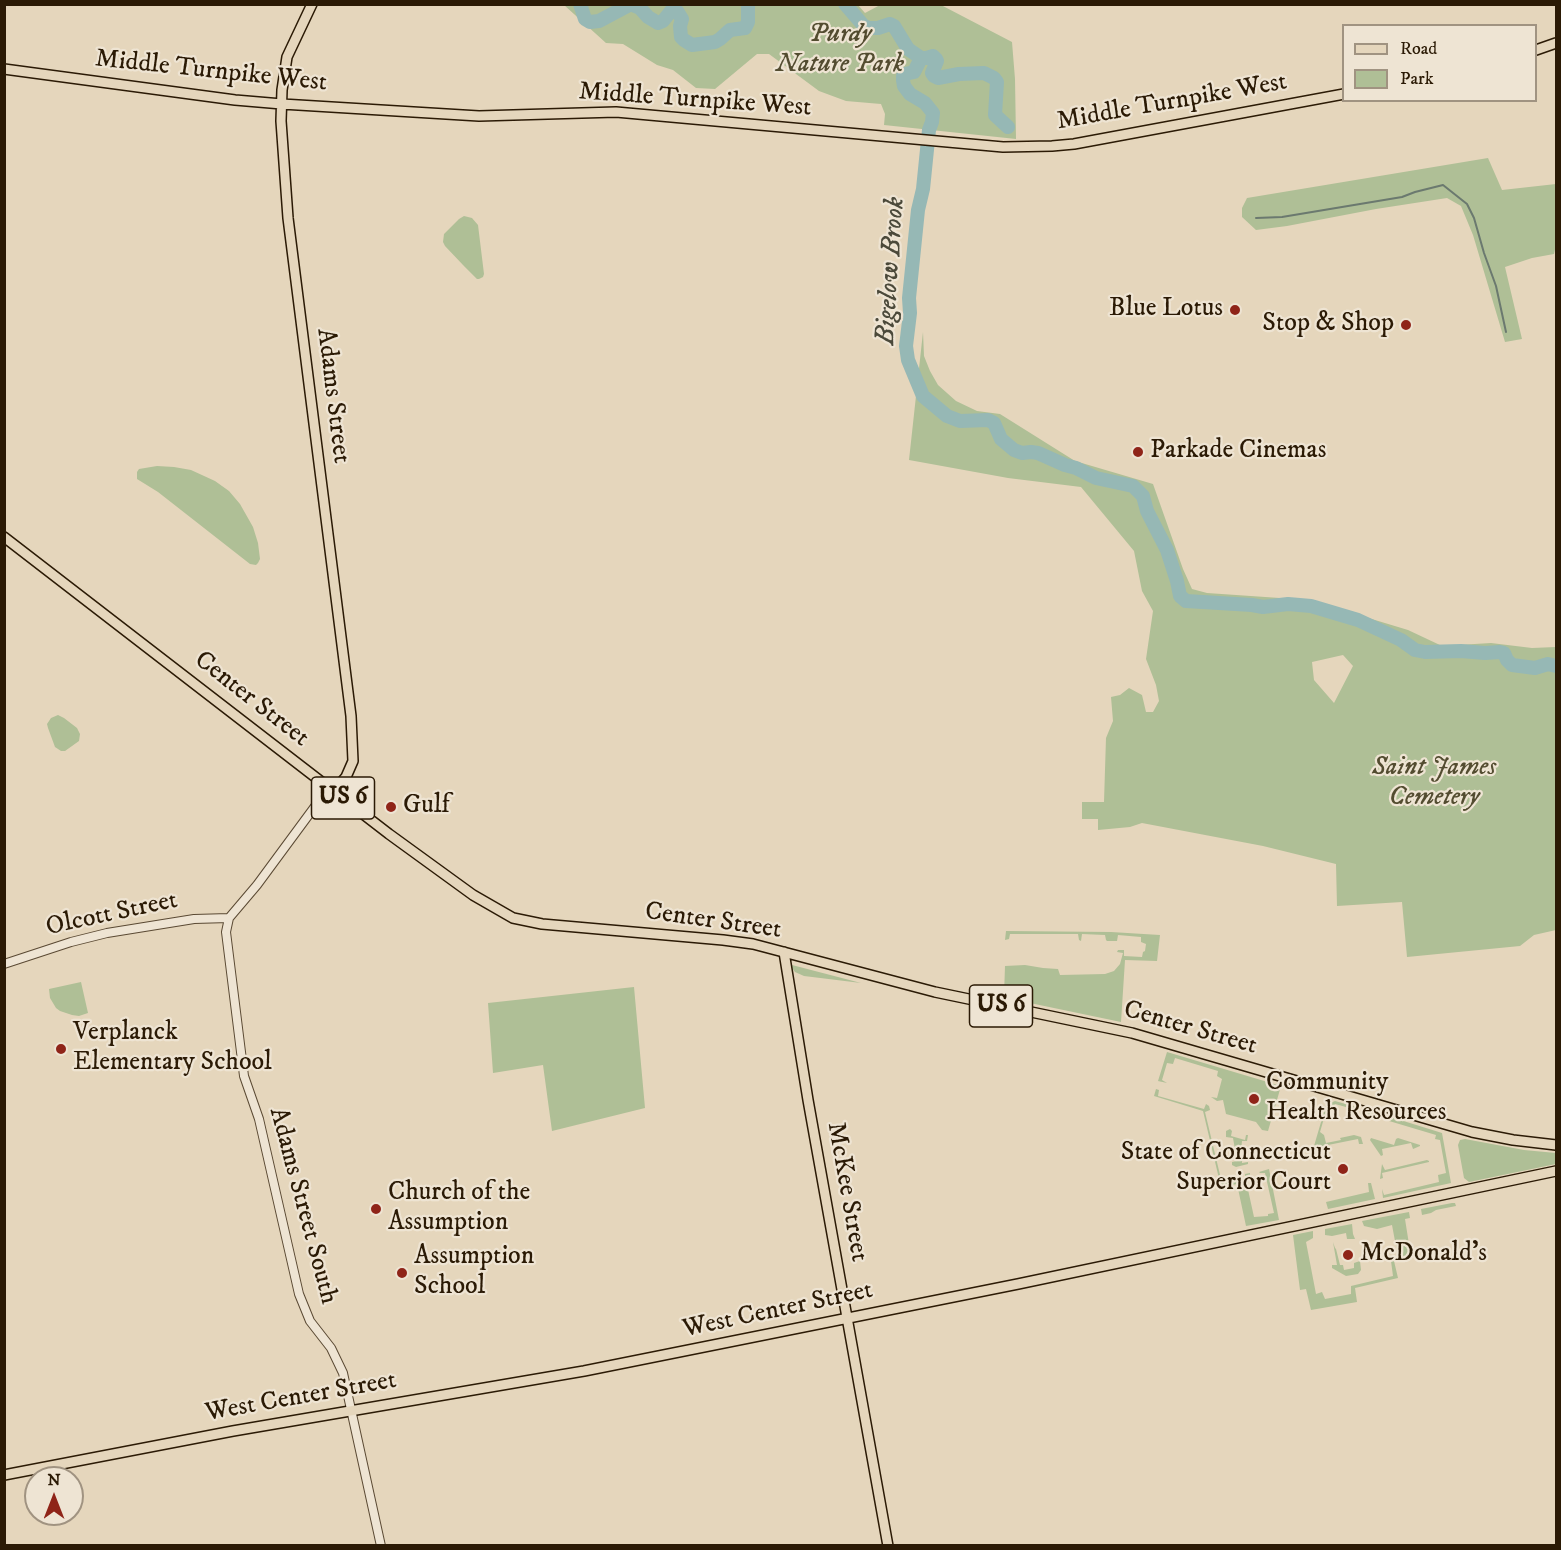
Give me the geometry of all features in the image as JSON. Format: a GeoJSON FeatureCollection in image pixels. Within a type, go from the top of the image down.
{"type":"FeatureCollection","features":[{"type":"Feature","properties":{"kind":"main road","name":"Adams Street"},"geometry":{"type":"LineString","coordinates":[[312,4],[287,57],[282,104],[288,218],[351,716],[353,760],[346,777],[333,791]]}},
{"type":"Feature","properties":{"kind":"main road"},"geometry":{"type":"LineString","coordinates":[[1537,50],[1557,43]]}},
{"type":"Feature","properties":{"kind":"main road","name":"Middle Turnpike West"},"geometry":{"type":"LineString","coordinates":[[4,69],[235,100],[282,104],[479,116],[616,112],[1003,147],[1074,144],[1342,94]]}},
{"type":"Feature","properties":{"kind":"main road","name":"Center Street"},"geometry":{"type":"LineString","coordinates":[[4,537],[465,890],[513,918],[542,924],[737,941],[935,992],[1125,1032],[1483,1134],[1557,1145]]}},
{"type":"Feature","properties":{"kind":"main road","name":"McKee Street"},"geometry":{"type":"LineString","coordinates":[[784,952],[888,1545]]}},
{"type":"Feature","properties":{"kind":"main road","name":"West Center Street"},"geometry":{"type":"LineString","coordinates":[[4,1475],[232,1431],[568,1374],[1100,1267],[1557,1171]]}},
{"type":"Feature","properties":{"kind":"street"},"geometry":{"type":"LineString","coordinates":[[229,918],[257,885],[316,805],[333,791]]}},
{"type":"Feature","properties":{"kind":"street","name":"Olcott Street"},"geometry":{"type":"LineString","coordinates":[[4,964],[107,933],[194,919],[229,918]]}},
{"type":"Feature","properties":{"kind":"street","name":"Adams Street South"},"geometry":{"type":"LineString","coordinates":[[229,918],[225,932],[244,1076],[259,1119],[299,1294],[310,1321],[331,1348],[344,1373],[381,1545]]}},
{"type":"Feature","properties":{"kind":"green space","name":"Purdy Nature Park"},"geometry":{"type":"Polygon","coordinates":[[[564,5],[858,5],[865,13],[880,5],[941,5],[1012,42],[1016,139],[884,125],[885,114],[881,104],[846,101],[819,91],[769,54],[757,54],[715,89],[696,88],[673,70],[657,65],[623,44],[606,43],[564,5]]]}},
{"type":"Feature","properties":{"kind":"green space"},"geometry":{"type":"Polygon","coordinates":[[[1488,158],[1502,190],[1556,184],[1554,254],[1505,267],[1522,339],[1505,342],[1473,235],[1461,206],[1447,198],[1256,230],[1242,217],[1242,208],[1247,198],[1488,158]]]}},
{"type":"Feature","properties":{"kind":"green space"},"geometry":{"type":"Polygon","coordinates":[[[464,216],[472,218],[478,225],[484,274],[479,279],[443,242],[444,234],[464,216]]]}},
{"type":"Feature","properties":{"kind":"green space","name":"Saint James Cemetery"},"geometry":{"type":"Polygon","coordinates":[[[923,332],[924,356],[930,371],[938,385],[956,401],[977,411],[1000,414],[1075,461],[1153,484],[1192,589],[1207,593],[1309,600],[1408,630],[1442,646],[1491,643],[1532,648],[1556,647],[1556,930],[1534,935],[1520,946],[1407,957],[1402,902],[1337,906],[1336,864],[1263,846],[1142,823],[1130,827],[1098,830],[1098,819],[1082,819],[1082,802],[1104,802],[1106,738],[1113,721],[1111,697],[1120,695],[1129,688],[1142,695],[1146,712],[1153,712],[1159,701],[1156,685],[1146,659],[1153,611],[1142,591],[1134,551],[1081,487],[1008,478],[909,460],[923,332]],[[1343,655],[1312,662],[1314,680],[1334,703],[1353,666],[1343,655]]]}},
{"type":"Feature","properties":{"kind":"green space"},"geometry":{"type":"Polygon","coordinates":[[[157,466],[191,470],[215,481],[229,491],[240,504],[253,527],[258,543],[260,559],[258,563],[250,564],[158,492],[137,479],[139,469],[157,466]]]}},
{"type":"Feature","properties":{"kind":"green space"},"geometry":{"type":"Polygon","coordinates":[[[58,715],[77,728],[80,734],[79,741],[65,751],[55,747],[47,724],[51,718],[58,715]]]}},
{"type":"Feature","properties":{"kind":"green space"},"geometry":{"type":"Polygon","coordinates":[[[1006,931],[1160,935],[1157,961],[1125,960],[1121,1022],[1006,998],[1004,996],[1005,966],[1025,965],[1058,969],[1060,975],[1105,974],[1114,971],[1120,964],[1123,953],[1117,952],[1118,950],[1124,950],[1124,956],[1142,957],[1146,944],[1141,942],[1141,937],[1118,935],[1117,941],[1107,941],[1105,935],[1082,934],[1081,941],[1078,934],[1010,934],[1009,939],[1005,940],[1006,931]]]}},
{"type":"Feature","properties":{"kind":"green space"},"geometry":{"type":"Polygon","coordinates":[[[792,965],[861,983],[804,976],[795,972],[792,965]]]}},
{"type":"Feature","properties":{"kind":"green space"},"geometry":{"type":"Polygon","coordinates":[[[81,982],[88,1013],[79,1016],[72,1015],[56,1008],[50,998],[49,989],[81,982]]]}},
{"type":"Feature","properties":{"kind":"green space"},"geometry":{"type":"Polygon","coordinates":[[[634,987],[645,1108],[552,1131],[543,1065],[493,1073],[488,1003],[634,987]]]}},
{"type":"Feature","properties":{"kind":"green space"},"geometry":{"type":"Polygon","coordinates":[[[1167,1052],[1281,1086],[1268,1131],[1262,1130],[1256,1122],[1226,1114],[1223,1100],[1217,1101],[1211,1097],[1217,1098],[1222,1079],[1217,1076],[1218,1071],[1175,1058],[1173,1064],[1167,1063],[1162,1080],[1167,1083],[1158,1081],[1167,1052]]]}},
{"type":"Feature","properties":{"kind":"green space"},"geometry":{"type":"Polygon","coordinates":[[[1156,1089],[1159,1090],[1158,1096],[1204,1109],[1206,1104],[1209,1106],[1210,1110],[1205,1112],[1221,1179],[1226,1179],[1228,1183],[1245,1180],[1245,1176],[1254,1217],[1274,1213],[1265,1173],[1259,1172],[1269,1169],[1279,1220],[1246,1226],[1237,1184],[1221,1187],[1203,1111],[1154,1096],[1156,1089]]]}},
{"type":"Feature","properties":{"kind":"green space"},"geometry":{"type":"Polygon","coordinates":[[[1335,1101],[1360,1108],[1356,1117],[1357,1110],[1335,1104],[1333,1109],[1327,1108],[1320,1132],[1324,1135],[1326,1143],[1354,1135],[1361,1137],[1363,1144],[1359,1144],[1358,1139],[1314,1146],[1326,1105],[1335,1101]]]}},
{"type":"Feature","properties":{"kind":"green space"},"geometry":{"type":"Polygon","coordinates":[[[1368,1110],[1442,1133],[1451,1183],[1383,1198],[1382,1189],[1384,1195],[1439,1182],[1438,1175],[1446,1173],[1440,1140],[1435,1139],[1436,1135],[1369,1115],[1366,1120],[1368,1110]]]}},
{"type":"Feature","properties":{"kind":"green space"},"geometry":{"type":"Polygon","coordinates":[[[1230,1129],[1231,1136],[1245,1140],[1248,1135],[1247,1141],[1242,1141],[1241,1150],[1242,1163],[1248,1162],[1248,1164],[1236,1167],[1232,1165],[1232,1162],[1237,1161],[1233,1138],[1226,1137],[1226,1131],[1230,1129]]]}},
{"type":"Feature","properties":{"kind":"green space"},"geometry":{"type":"Polygon","coordinates":[[[1371,1138],[1394,1145],[1398,1138],[1420,1146],[1413,1149],[1411,1143],[1382,1149],[1383,1155],[1381,1156],[1370,1140],[1371,1138]]]}},
{"type":"Feature","properties":{"kind":"green space"},"geometry":{"type":"Polygon","coordinates":[[[1460,1140],[1524,1150],[1556,1153],[1556,1164],[1469,1182],[1464,1178],[1458,1145],[1460,1140]]]}},
{"type":"Feature","properties":{"kind":"green space"},"geometry":{"type":"Polygon","coordinates":[[[1427,1160],[1429,1162],[1382,1173],[1383,1178],[1380,1179],[1382,1164],[1385,1170],[1427,1160]]]}},
{"type":"Feature","properties":{"kind":"green space"},"geometry":{"type":"Polygon","coordinates":[[[1368,1183],[1371,1183],[1375,1199],[1328,1209],[1326,1202],[1369,1192],[1368,1183]]]}},
{"type":"Feature","properties":{"kind":"green space"},"geometry":{"type":"Polygon","coordinates":[[[1452,1203],[1456,1206],[1422,1215],[1421,1209],[1452,1203]]]}},
{"type":"Feature","properties":{"kind":"green space"},"geometry":{"type":"Polygon","coordinates":[[[1409,1212],[1410,1218],[1405,1219],[1411,1257],[1394,1261],[1398,1278],[1355,1288],[1357,1302],[1311,1310],[1306,1289],[1300,1290],[1293,1235],[1313,1231],[1313,1238],[1306,1242],[1316,1294],[1322,1292],[1325,1299],[1351,1294],[1351,1286],[1393,1276],[1391,1261],[1398,1257],[1392,1225],[1377,1229],[1364,1226],[1362,1221],[1409,1212]]]}},
{"type":"Feature","properties":{"kind":"green space"},"geometry":{"type":"Polygon","coordinates":[[[1352,1224],[1355,1239],[1347,1239],[1346,1233],[1325,1235],[1325,1229],[1352,1224]]]}},
{"type":"Feature","properties":{"kind":"green space"},"geometry":{"type":"Polygon","coordinates":[[[1333,1242],[1340,1265],[1343,1265],[1344,1270],[1354,1268],[1354,1263],[1360,1261],[1361,1270],[1358,1274],[1346,1276],[1332,1268],[1332,1265],[1337,1265],[1333,1242]]]}},
{"type":"Feature","properties":{"kind":"waterway","name":"Bigelow Brook"},"geometry":{"type":"LineString","coordinates":[[580,4],[585,19],[590,22],[599,21],[629,5],[640,8],[658,23],[663,21],[671,11],[677,11],[682,19],[681,37],[692,45],[715,42],[730,30],[745,28],[748,22],[748,4]]}},
{"type":"Feature","properties":{"kind":"waterway","name":"Bigelow Brook"},"geometry":{"type":"LineString","coordinates":[[845,4],[868,28],[890,24],[894,26],[908,49],[921,58]]}},
{"type":"Feature","properties":{"kind":"waterway"},"geometry":{"type":"LineString","coordinates":[[921,58],[933,56],[936,59],[932,73],[938,78],[984,73],[994,78],[997,82],[995,115],[1008,127]]}},
{"type":"Feature","properties":{"kind":"waterway","name":"Bigelow Brook"},"geometry":{"type":"LineString","coordinates":[[921,58],[914,72],[905,74],[903,80],[910,94],[925,103],[933,113],[918,210],[906,346],[908,360],[923,396],[947,416],[960,421],[988,420],[994,423],[1001,439],[1014,450],[1022,453],[1038,453],[1096,478],[1133,486],[1143,496],[1147,511],[1167,550],[1180,596],[1186,601],[1263,607],[1288,604],[1311,606],[1358,620],[1401,640],[1415,650],[1500,652],[1504,653],[1512,665],[1535,668],[1548,664],[1556,666]]}},
{"type":"Feature","properties":{"kind":"waterway"},"geometry":{"type":"LineString","coordinates":[[1256,218],[1282,217],[1402,197],[1443,185],[1467,204],[1474,218],[1496,286],[1506,332]]}},
{"type":"Feature","properties":{"kind":"place","name":"Blue Lotus"},"geometry":{"type":"Point","coordinates":[1235,310]}},
{"type":"Feature","properties":{"kind":"place","name":"Stop & Shop"},"geometry":{"type":"Point","coordinates":[1406,325]}},
{"type":"Feature","properties":{"kind":"place","name":"Parkade Cinemas"},"geometry":{"type":"Point","coordinates":[1138,452]}},
{"type":"Feature","properties":{"kind":"place","name":"Gulf"},"geometry":{"type":"Point","coordinates":[391,807]}},
{"type":"Feature","properties":{"kind":"place","name":"Verplanck Elementary School"},"geometry":{"type":"Point","coordinates":[61,1049]}},
{"type":"Feature","properties":{"kind":"place","name":"Community Health Resources"},"geometry":{"type":"Point","coordinates":[1254,1099]}},
{"type":"Feature","properties":{"kind":"place","name":"State of Connecticut Superior Court"},"geometry":{"type":"Point","coordinates":[1343,1169]}},
{"type":"Feature","properties":{"kind":"place","name":"Church of the Assumption"},"geometry":{"type":"Point","coordinates":[376,1209]}},
{"type":"Feature","properties":{"kind":"place","name":"McDonald's"},"geometry":{"type":"Point","coordinates":[1348,1255]}},
{"type":"Feature","properties":{"kind":"place","name":"Assumption School"},"geometry":{"type":"Point","coordinates":[402,1273]}}]}
